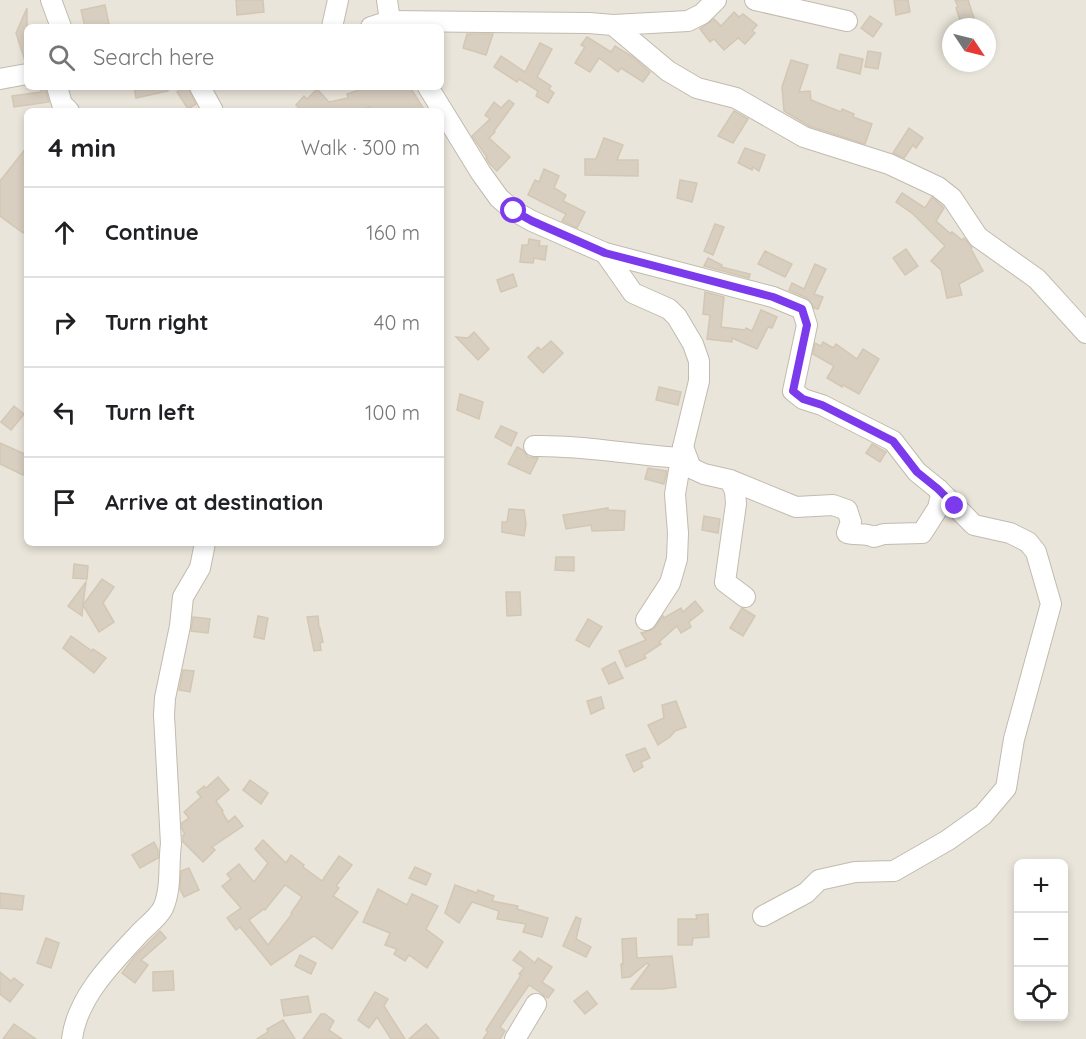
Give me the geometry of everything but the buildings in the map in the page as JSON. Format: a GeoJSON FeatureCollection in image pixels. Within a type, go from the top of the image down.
{"type":"FeatureCollection","features":[{"type":"Feature","properties":{"kind":"street"},"geometry":{"type":"LineString","coordinates":[[51,0],[60,24]]}},
{"type":"Feature","properties":{"kind":"street"},"geometry":{"type":"LineString","coordinates":[[333,24],[338,0]]}},
{"type":"Feature","properties":{"kind":"street"},"geometry":{"type":"LineString","coordinates":[[387,0],[390,21]]}},
{"type":"Feature","properties":{"kind":"street"},"geometry":{"type":"LineString","coordinates":[[380,24],[390,21],[613,25],[688,21],[702,14],[716,0]]}},
{"type":"Feature","properties":{"kind":"street"},"geometry":{"type":"LineString","coordinates":[[755,0],[847,21]]}},
{"type":"Feature","properties":{"kind":"street"},"geometry":{"type":"LineString","coordinates":[[613,25],[668,71],[697,88],[736,98],[804,137],[889,164],[938,187],[952,198],[978,237],[1037,279],[1086,333]]}},
{"type":"Feature","properties":{"kind":"street"},"geometry":{"type":"LineString","coordinates":[[0,79],[24,75]]}},
{"type":"Feature","properties":{"kind":"street"},"geometry":{"type":"LineString","coordinates":[[58,90],[62,104],[66,108]]}},
{"type":"Feature","properties":{"kind":"street"},"geometry":{"type":"LineString","coordinates":[[202,90],[211,108]]}},
{"type":"Feature","properties":{"kind":"street"},"geometry":{"type":"LineString","coordinates":[[430,90],[441,108]]}},
{"type":"Feature","properties":{"kind":"street"},"geometry":{"type":"LineString","coordinates":[[444,113],[499,198],[514,211],[532,221],[605,253],[773,297],[802,309],[807,325],[793,391],[803,399],[822,405],[893,441],[944,501],[974,525],[1010,534],[1028,542],[1036,552],[1051,604],[1014,740],[1006,788],[983,815],[948,840],[894,871],[855,872],[819,880],[806,893],[764,916]]}},
{"type":"Feature","properties":{"kind":"street"},"geometry":{"type":"LineString","coordinates":[[605,253],[633,293],[669,309],[676,317],[693,344],[699,361],[699,381],[682,452],[675,494],[678,533],[676,559],[670,583],[646,620]]}},
{"type":"Feature","properties":{"kind":"street"},"geometry":{"type":"LineString","coordinates":[[534,446],[568,446],[641,456],[682,452]]}},
{"type":"Feature","properties":{"kind":"street"},"geometry":{"type":"LineString","coordinates":[[682,452],[691,468],[704,474],[730,480],[796,507],[833,505],[847,510],[850,522],[847,533],[854,535],[866,533],[874,537],[884,534],[922,533],[944,501]]}},
{"type":"Feature","properties":{"kind":"street"},"geometry":{"type":"LineString","coordinates":[[730,480],[735,491],[736,504],[725,582],[745,597]]}},
{"type":"Feature","properties":{"kind":"street"},"geometry":{"type":"LineString","coordinates":[[72,1039],[83,1006],[106,969],[162,910],[168,889],[171,844],[165,698],[180,626],[183,597],[200,568],[204,546]]}},
{"type":"Feature","properties":{"kind":"street"},"geometry":{"type":"LineString","coordinates":[[515,1039],[536,1004]]}},
{"type":"Feature","properties":{"kind":"shaded area"},"geometry":{"type":"Polygon","coordinates":[[[0,0],[1086,0],[1086,1039],[0,1039],[0,0]]]}},
{"type":"Feature","properties":{"kind":"route"},"geometry":{"type":"LineString","coordinates":[[514,211],[605,253],[773,297],[802,309],[807,325],[793,391],[803,399],[822,405],[893,441],[917,472],[955,506]]}}]}
